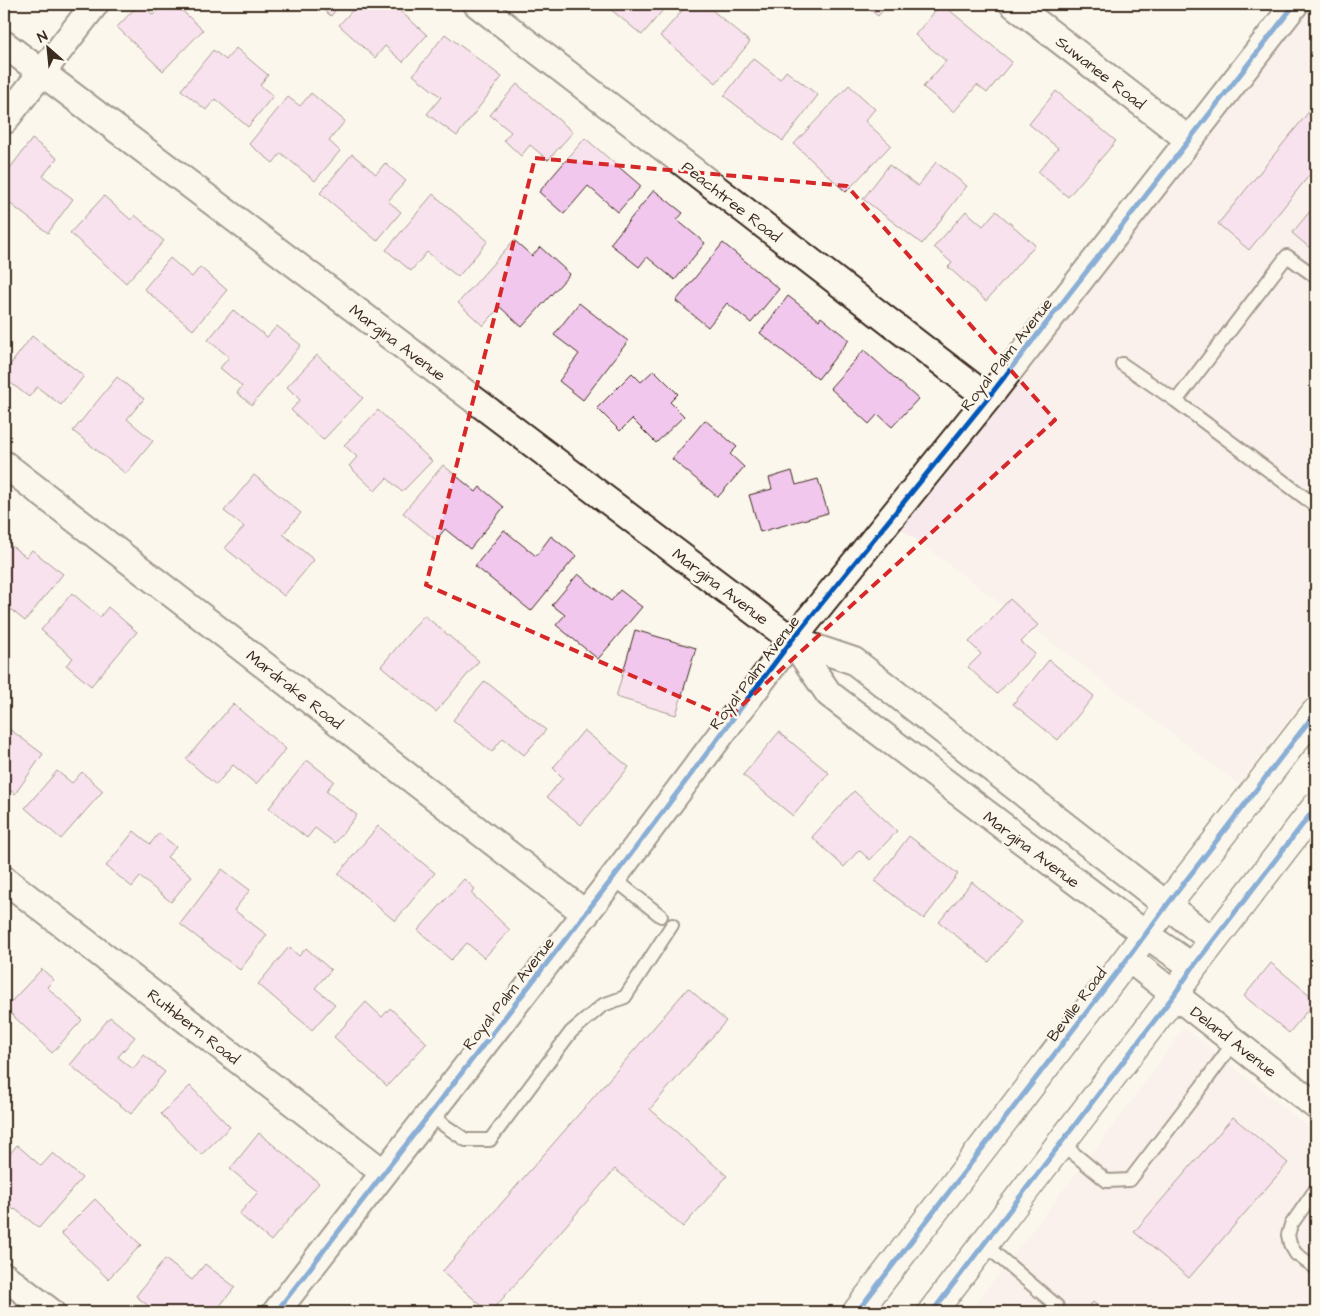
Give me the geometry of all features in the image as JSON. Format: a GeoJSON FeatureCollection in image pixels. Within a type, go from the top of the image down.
{"type":"FeatureCollection","features":[{"type":"Feature","properties":{"kind":"main road","name":"Beville Road"},"geometry":{"type":"LineString","coordinates":[[856,1312],[1316,712]]}},
{"type":"Feature","properties":{"kind":"main road"},"geometry":{"type":"LineString","coordinates":[[932,1312],[1316,807]]}},
{"type":"Feature","properties":{"kind":"street"},"geometry":{"type":"LineString","coordinates":[[4,121],[95,4]]}},
{"type":"Feature","properties":{"kind":"street","name":"Peachtree Road"},"geometry":{"type":"LineString","coordinates":[[477,4],[988,398]]}},
{"type":"Feature","properties":{"kind":"street","name":"Suwanee Road"},"geometry":{"type":"LineString","coordinates":[[1013,4],[1189,140]]}},
{"type":"Feature","properties":{"kind":"street","name":"Royal Palm Avenue"},"geometry":{"type":"LineString","coordinates":[[276,1312],[614,878],[792,640],[988,398],[1295,4]]}},
{"type":"Feature","properties":{"kind":"street","name":"Margina Avenue"},"geometry":{"type":"LineString","coordinates":[[4,44],[792,640],[854,661],[1213,941]]}},
{"type":"Feature","properties":{"kind":"street","name":"Mardrake Road"},"geometry":{"type":"LineString","coordinates":[[4,464],[586,914]]}},
{"type":"Feature","properties":{"kind":"street","name":"Margina Avenue"},"geometry":{"type":"LineString","coordinates":[[792,640],[829,694],[1144,934],[1193,967]]}},
{"type":"Feature","properties":{"kind":"street","name":"Ruthbern Road"},"geometry":{"type":"LineString","coordinates":[[4,879],[384,1172]]}},
{"type":"Feature","properties":{"kind":"street","name":"Deland Avenue"},"geometry":{"type":"LineString","coordinates":[[1128,958],[1316,1106]]}},
{"type":"Feature","properties":{"kind":"street"},"geometry":{"type":"LineString","coordinates":[[4,1276],[51,1312]]}},
{"type":"Feature","properties":{"kind":"lane"},"geometry":{"type":"LineString","coordinates":[[1176,401],[1288,256],[1316,277]]}},
{"type":"Feature","properties":{"kind":"lane"},"geometry":{"type":"LineString","coordinates":[[1122,364],[1176,401],[1316,506]]}},
{"type":"Feature","properties":{"kind":"lane"},"geometry":{"type":"LineString","coordinates":[[614,878],[661,916]]}},
{"type":"Feature","properties":{"kind":"lane"},"geometry":{"type":"LineString","coordinates":[[429,1115],[466,1140],[490,1140],[571,1032],[603,1005],[625,996],[672,925]]}},
{"type":"Feature","properties":{"kind":"lane"},"geometry":{"type":"LineString","coordinates":[[1062,1143],[1107,1181],[1130,1180],[1234,1042]]}},
{"type":"Feature","properties":{"kind":"lane"},"geometry":{"type":"LineString","coordinates":[[1316,1189],[1291,1225],[1288,1235],[1290,1244],[1296,1254],[1316,1268]]}},
{"type":"Feature","properties":{"kind":"lane"},"geometry":{"type":"LineString","coordinates":[[984,1244],[1057,1306]]}},
{"type":"Feature","properties":{"kind":"highlighted area"},"geometry":{"type":"Polygon","coordinates":[[[535,158],[847,186],[1055,420],[728,718],[426,585],[535,158]]]}},
{"type":"Feature","properties":{"kind":"shaded area"},"geometry":{"type":"Polygon","coordinates":[[[1314,4],[1316,4],[1316,685],[1238,784],[902,529],[992,419],[1314,4]]]}},
{"type":"Feature","properties":{"kind":"shaded area"},"geometry":{"type":"Polygon","coordinates":[[[1184,1027],[1316,1133],[1316,1312],[969,1312],[1124,1111],[1184,1027]]]}},
{"type":"Feature","properties":{"kind":"building"},"geometry":{"type":"Polygon","coordinates":[[[139,4],[142,4],[153,15],[164,4],[175,4],[203,30],[163,71],[117,27],[139,4]]]}},
{"type":"Feature","properties":{"kind":"building"},"geometry":{"type":"Polygon","coordinates":[[[316,4],[340,4],[331,16],[316,4]]]}},
{"type":"Feature","properties":{"kind":"building"},"geometry":{"type":"Polygon","coordinates":[[[358,4],[403,4],[398,9],[427,35],[403,62],[385,46],[375,58],[339,25],[358,4]]]}},
{"type":"Feature","properties":{"kind":"building"},"geometry":{"type":"Polygon","coordinates":[[[604,4],[668,4],[642,35],[604,4]]]}},
{"type":"Feature","properties":{"kind":"building"},"geometry":{"type":"Polygon","coordinates":[[[688,4],[705,4],[750,42],[716,83],[660,36],[688,4]]]}},
{"type":"Feature","properties":{"kind":"building"},"geometry":{"type":"Polygon","coordinates":[[[863,4],[888,4],[878,16],[863,4]]]}},
{"type":"Feature","properties":{"kind":"building"},"geometry":{"type":"Polygon","coordinates":[[[941,4],[1012,62],[987,93],[977,85],[954,112],[923,87],[946,61],[915,35],[941,4]]]}},
{"type":"Feature","properties":{"kind":"building"},"geometry":{"type":"Polygon","coordinates":[[[445,34],[502,77],[457,136],[427,114],[441,97],[413,75],[445,34]]]}},
{"type":"Feature","properties":{"kind":"building"},"geometry":{"type":"Polygon","coordinates":[[[236,48],[268,75],[260,85],[273,96],[248,127],[215,99],[206,110],[181,90],[213,50],[226,60],[236,48]]]}},
{"type":"Feature","properties":{"kind":"building"},"geometry":{"type":"Polygon","coordinates":[[[753,58],[780,79],[786,71],[818,95],[783,141],[724,96],[753,58]]]}},
{"type":"Feature","properties":{"kind":"building"},"geometry":{"type":"Polygon","coordinates":[[[517,84],[573,132],[548,160],[530,145],[521,156],[504,140],[511,132],[490,115],[517,84]]]}},
{"type":"Feature","properties":{"kind":"building"},"geometry":{"type":"Polygon","coordinates":[[[849,85],[875,109],[865,121],[891,145],[846,192],[794,144],[849,85]]]}},
{"type":"Feature","properties":{"kind":"building"},"geometry":{"type":"Polygon","coordinates":[[[1056,91],[1116,141],[1068,197],[1038,172],[1058,148],[1029,124],[1056,91]]]}},
{"type":"Feature","properties":{"kind":"building"},"geometry":{"type":"Polygon","coordinates":[[[311,93],[345,121],[329,141],[340,151],[315,181],[281,153],[273,163],[249,144],[288,97],[300,106],[311,93]]]}},
{"type":"Feature","properties":{"kind":"building"},"geometry":{"type":"Polygon","coordinates":[[[1316,103],[1316,167],[1249,250],[1218,224],[1316,103]]]}},
{"type":"Feature","properties":{"kind":"building"},"geometry":{"type":"Polygon","coordinates":[[[585,138],[641,186],[618,212],[588,186],[564,214],[539,192],[585,138]]]}},
{"type":"Feature","properties":{"kind":"building"},"geometry":{"type":"Polygon","coordinates":[[[32,139],[57,158],[43,176],[73,199],[48,233],[4,199],[4,176],[32,139]]]}},
{"type":"Feature","properties":{"kind":"building"},"geometry":{"type":"Polygon","coordinates":[[[352,154],[376,174],[385,163],[406,181],[388,201],[401,212],[377,241],[320,193],[352,154]]]}},
{"type":"Feature","properties":{"kind":"building"},"geometry":{"type":"Polygon","coordinates":[[[936,162],[967,186],[922,244],[863,199],[889,165],[918,186],[936,162]]]}},
{"type":"Feature","properties":{"kind":"building"},"geometry":{"type":"Polygon","coordinates":[[[654,190],[683,213],[677,220],[705,243],[675,280],[647,257],[639,267],[610,244],[654,190]]]}},
{"type":"Feature","properties":{"kind":"building"},"geometry":{"type":"Polygon","coordinates":[[[433,194],[488,241],[458,277],[427,252],[411,271],[386,250],[433,194]]]}},
{"type":"Feature","properties":{"kind":"building"},"geometry":{"type":"Polygon","coordinates":[[[104,196],[131,220],[135,215],[164,241],[126,283],[70,233],[104,196]]]}},
{"type":"Feature","properties":{"kind":"building"},"geometry":{"type":"Polygon","coordinates":[[[1316,204],[1316,253],[1292,233],[1316,204]]]}},
{"type":"Feature","properties":{"kind":"building"},"geometry":{"type":"Polygon","coordinates":[[[966,211],[983,226],[996,211],[1035,245],[986,301],[948,267],[952,263],[934,247],[966,211]]]}},
{"type":"Feature","properties":{"kind":"building"},"geometry":{"type":"Polygon","coordinates":[[[514,240],[532,256],[540,247],[570,274],[522,327],[500,307],[483,326],[458,303],[514,240]]]}},
{"type":"Feature","properties":{"kind":"building"},"geometry":{"type":"Polygon","coordinates":[[[723,243],[779,289],[751,323],[727,303],[708,327],[676,301],[723,243]]]}},
{"type":"Feature","properties":{"kind":"building"},"geometry":{"type":"Polygon","coordinates":[[[170,258],[192,277],[200,267],[227,290],[193,330],[144,289],[170,258]]]}},
{"type":"Feature","properties":{"kind":"building"},"geometry":{"type":"Polygon","coordinates":[[[788,296],[819,320],[821,317],[849,340],[818,379],[760,333],[788,296]]]}},
{"type":"Feature","properties":{"kind":"building"},"geometry":{"type":"Polygon","coordinates":[[[579,303],[628,341],[583,400],[559,381],[579,354],[554,335],[579,303]]]}},
{"type":"Feature","properties":{"kind":"building"},"geometry":{"type":"Polygon","coordinates":[[[233,310],[267,337],[277,326],[301,345],[252,405],[237,393],[242,386],[220,368],[229,357],[208,340],[233,310]]]}},
{"type":"Feature","properties":{"kind":"building"},"geometry":{"type":"Polygon","coordinates":[[[32,336],[84,376],[61,405],[37,387],[29,397],[4,378],[4,373],[32,336]]]}},
{"type":"Feature","properties":{"kind":"building"},"geometry":{"type":"Polygon","coordinates":[[[864,350],[918,399],[892,427],[878,414],[869,424],[830,388],[864,350]]]}},
{"type":"Feature","properties":{"kind":"building"},"geometry":{"type":"Polygon","coordinates":[[[317,355],[363,398],[323,440],[291,410],[300,400],[287,387],[317,355]]]}},
{"type":"Feature","properties":{"kind":"building"},"geometry":{"type":"Polygon","coordinates":[[[654,370],[678,394],[670,402],[684,416],[656,443],[632,419],[620,431],[597,408],[632,373],[641,382],[654,370]]]}},
{"type":"Feature","properties":{"kind":"building"},"geometry":{"type":"Polygon","coordinates":[[[117,377],[144,399],[127,419],[153,441],[126,474],[73,431],[117,377]]]}},
{"type":"Feature","properties":{"kind":"building"},"geometry":{"type":"Polygon","coordinates":[[[378,410],[432,461],[402,492],[387,478],[375,491],[349,466],[357,457],[344,445],[378,410]]]}},
{"type":"Feature","properties":{"kind":"building"},"geometry":{"type":"Polygon","coordinates":[[[705,420],[737,447],[730,454],[744,467],[718,497],[672,459],[705,420]]]}},
{"type":"Feature","properties":{"kind":"building"},"geometry":{"type":"Polygon","coordinates":[[[443,465],[476,492],[480,487],[504,507],[470,549],[445,529],[436,540],[403,513],[443,465]]]}},
{"type":"Feature","properties":{"kind":"building"},"geometry":{"type":"Polygon","coordinates":[[[792,471],[796,485],[818,479],[828,513],[760,532],[749,495],[772,489],[769,478],[792,471]]]}},
{"type":"Feature","properties":{"kind":"building"},"geometry":{"type":"Polygon","coordinates":[[[254,475],[301,513],[283,534],[314,560],[284,596],[225,548],[244,527],[224,511],[254,475]]]}},
{"type":"Feature","properties":{"kind":"building"},"geometry":{"type":"Polygon","coordinates":[[[504,530],[536,556],[551,536],[576,556],[531,611],[475,566],[504,530]]]}},
{"type":"Feature","properties":{"kind":"building"},"geometry":{"type":"Polygon","coordinates":[[[4,540],[26,557],[32,550],[63,574],[25,621],[4,604],[4,540]]]}},
{"type":"Feature","properties":{"kind":"building"},"geometry":{"type":"Polygon","coordinates":[[[578,574],[611,601],[620,590],[642,607],[598,659],[556,625],[565,615],[552,605],[578,574]]]}},
{"type":"Feature","properties":{"kind":"building"},"geometry":{"type":"Polygon","coordinates":[[[72,593],[100,617],[108,607],[137,632],[91,686],[66,665],[73,658],[41,630],[72,593]]]}},
{"type":"Feature","properties":{"kind":"building"},"geometry":{"type":"Polygon","coordinates":[[[1010,599],[1038,625],[1021,642],[1035,654],[997,694],[968,667],[981,654],[969,642],[1010,599]]]}},
{"type":"Feature","properties":{"kind":"building"},"geometry":{"type":"Polygon","coordinates":[[[424,615],[479,661],[436,712],[381,666],[424,615]]]}},
{"type":"Feature","properties":{"kind":"building"},"geometry":{"type":"Polygon","coordinates":[[[635,630],[696,648],[676,715],[616,697],[635,630]]]}},
{"type":"Feature","properties":{"kind":"building"},"geometry":{"type":"Polygon","coordinates":[[[1049,660],[1094,696],[1058,740],[1013,704],[1049,660]]]}},
{"type":"Feature","properties":{"kind":"building"},"geometry":{"type":"Polygon","coordinates":[[[485,681],[546,730],[524,755],[503,738],[492,752],[453,720],[485,681]]]}},
{"type":"Feature","properties":{"kind":"building"},"geometry":{"type":"Polygon","coordinates":[[[233,704],[286,749],[256,784],[233,765],[216,785],[186,759],[233,704]]]}},
{"type":"Feature","properties":{"kind":"building"},"geometry":{"type":"Polygon","coordinates":[[[4,725],[43,754],[15,794],[4,786],[4,725]]]}},
{"type":"Feature","properties":{"kind":"building"},"geometry":{"type":"Polygon","coordinates":[[[584,730],[629,767],[581,825],[547,797],[563,778],[553,768],[584,730]]]}},
{"type":"Feature","properties":{"kind":"building"},"geometry":{"type":"Polygon","coordinates":[[[779,732],[829,773],[793,816],[743,775],[779,732]]]}},
{"type":"Feature","properties":{"kind":"building"},"geometry":{"type":"Polygon","coordinates":[[[307,760],[334,781],[326,791],[357,815],[335,843],[315,828],[307,838],[269,808],[307,760]]]}},
{"type":"Feature","properties":{"kind":"building"},"geometry":{"type":"Polygon","coordinates":[[[57,771],[72,783],[82,772],[103,791],[61,839],[25,808],[57,771]]]}},
{"type":"Feature","properties":{"kind":"building"},"geometry":{"type":"Polygon","coordinates":[[[854,791],[897,831],[870,860],[859,850],[844,867],[812,837],[854,791]]]}},
{"type":"Feature","properties":{"kind":"building"},"geometry":{"type":"Polygon","coordinates":[[[378,826],[435,873],[395,921],[338,874],[378,826]]]}},
{"type":"Feature","properties":{"kind":"building"},"geometry":{"type":"Polygon","coordinates":[[[134,831],[150,844],[159,833],[176,847],[167,857],[192,876],[171,902],[140,877],[132,887],[106,866],[134,831]]]}},
{"type":"Feature","properties":{"kind":"building"},"geometry":{"type":"Polygon","coordinates":[[[909,836],[958,874],[924,919],[875,881],[909,836]]]}},
{"type":"Feature","properties":{"kind":"building"},"geometry":{"type":"Polygon","coordinates":[[[222,869],[250,890],[234,910],[267,935],[240,970],[180,924],[222,869]]]}},
{"type":"Feature","properties":{"kind":"building"},"geometry":{"type":"Polygon","coordinates":[[[464,879],[475,889],[471,893],[510,930],[484,958],[467,943],[451,960],[418,930],[464,879]]]}},
{"type":"Feature","properties":{"kind":"building"},"geometry":{"type":"Polygon","coordinates":[[[972,882],[1021,922],[989,962],[939,922],[972,882]]]}},
{"type":"Feature","properties":{"kind":"building"},"geometry":{"type":"Polygon","coordinates":[[[289,947],[299,956],[306,948],[331,970],[315,988],[335,1004],[312,1030],[258,984],[289,947]]]}},
{"type":"Feature","properties":{"kind":"building"},"geometry":{"type":"Polygon","coordinates":[[[1271,963],[1316,1000],[1289,1033],[1244,996],[1271,963]]]}},
{"type":"Feature","properties":{"kind":"building"},"geometry":{"type":"Polygon","coordinates":[[[42,969],[54,980],[47,987],[82,1020],[52,1053],[5,1008],[42,969]]]}},
{"type":"Feature","properties":{"kind":"building"},"geometry":{"type":"Polygon","coordinates":[[[688,988],[726,1021],[650,1109],[727,1176],[683,1227],[615,1169],[491,1312],[489,1312],[442,1272],[688,988]]]}},
{"type":"Feature","properties":{"kind":"building"},"geometry":{"type":"Polygon","coordinates":[[[366,1002],[382,1017],[390,1008],[427,1043],[387,1086],[334,1037],[366,1002]]]}},
{"type":"Feature","properties":{"kind":"building"},"geometry":{"type":"Polygon","coordinates":[[[110,1017],[135,1037],[118,1057],[133,1069],[144,1055],[165,1072],[131,1114],[70,1065],[110,1017]]]}},
{"type":"Feature","properties":{"kind":"building"},"geometry":{"type":"Polygon","coordinates":[[[190,1086],[230,1127],[201,1155],[161,1114],[190,1086]]]}},
{"type":"Feature","properties":{"kind":"building"},"geometry":{"type":"Polygon","coordinates":[[[1233,1117],[1288,1163],[1189,1278],[1134,1232],[1233,1117]]]}},
{"type":"Feature","properties":{"kind":"building"},"geometry":{"type":"Polygon","coordinates":[[[259,1133],[319,1183],[271,1241],[239,1214],[258,1192],[230,1169],[259,1133]]]}},
{"type":"Feature","properties":{"kind":"building"},"geometry":{"type":"Polygon","coordinates":[[[17,1145],[41,1166],[53,1153],[82,1178],[39,1228],[4,1201],[4,1161],[17,1145]]]}},
{"type":"Feature","properties":{"kind":"building"},"geometry":{"type":"Polygon","coordinates":[[[95,1199],[141,1245],[108,1279],[61,1233],[95,1199]]]}},
{"type":"Feature","properties":{"kind":"building"},"geometry":{"type":"Polygon","coordinates":[[[165,1259],[192,1280],[205,1264],[235,1287],[215,1312],[156,1312],[136,1296],[165,1259]]]}},
{"type":"Feature","properties":{"kind":"building"},"geometry":{"type":"Polygon","coordinates":[[[1093,1302],[1105,1312],[1084,1312],[1093,1302]]]}},
{"type":"Feature","properties":{"kind":"cycle path"},"geometry":{"type":"LineString","coordinates":[[276,1312],[613,878],[792,640],[988,398],[1295,4]]}},
{"type":"Feature","properties":{"kind":"cycle path"},"geometry":{"type":"LineString","coordinates":[[857,1312],[1316,712]]}},
{"type":"Feature","properties":{"kind":"cycle path"},"geometry":{"type":"LineString","coordinates":[[932,1312],[1316,807]]}}]}
